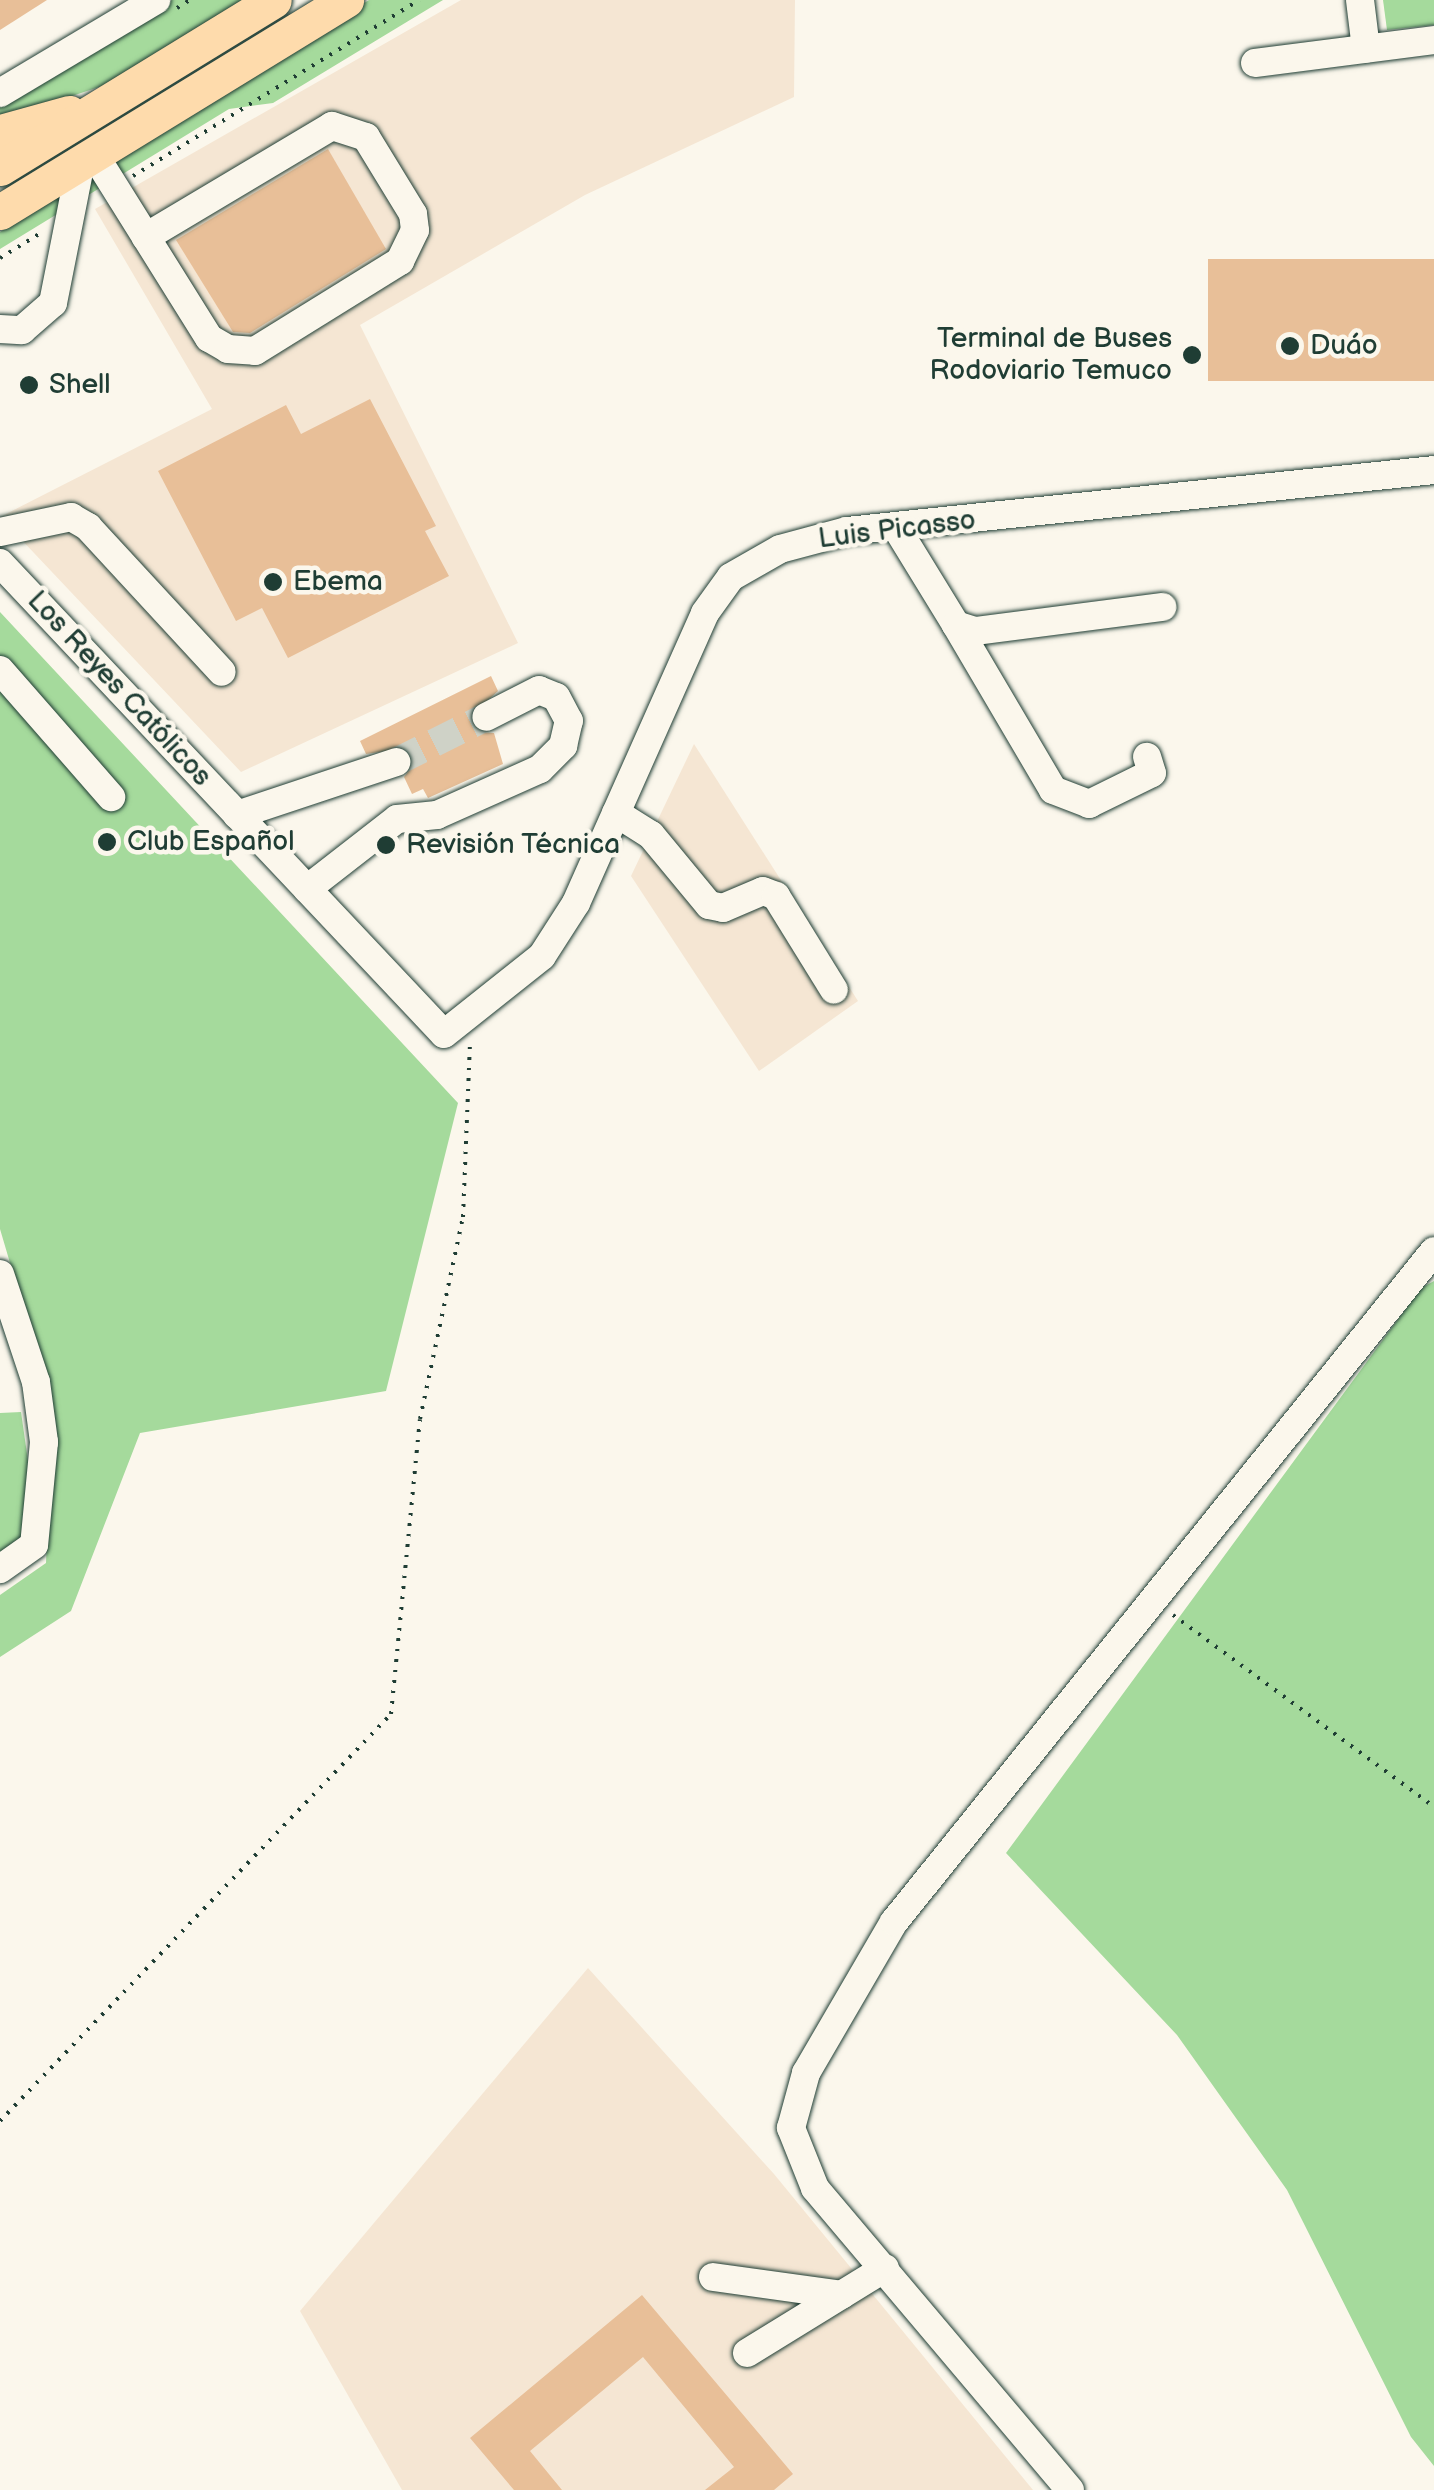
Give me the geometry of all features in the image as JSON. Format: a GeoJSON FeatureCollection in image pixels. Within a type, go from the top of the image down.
{"type":"FeatureCollection","features":[{"type":"Feature","properties":{"kind":"main road"},"geometry":{"type":"LineString","coordinates":[[0,168],[274,0]]}},
{"type":"Feature","properties":{"kind":"main road"},"geometry":{"type":"LineString","coordinates":[[0,212],[346,0]]}},
{"type":"Feature","properties":{"kind":"main road"},"geometry":{"type":"LineString","coordinates":[[0,132],[113,100]]}},
{"type":"Feature","properties":{"kind":"street"},"geometry":{"type":"LineString","coordinates":[[0,92],[156,0]]}},
{"type":"Feature","properties":{"kind":"street"},"geometry":{"type":"LineString","coordinates":[[1360,0],[1366,49]]}},
{"type":"Feature","properties":{"kind":"street"},"geometry":{"type":"LineString","coordinates":[[1255,63],[1434,40]]}},
{"type":"Feature","properties":{"kind":"street"},"geometry":{"type":"LineString","coordinates":[[0,329],[22,330],[53,304],[66,218],[88,158],[115,187],[210,338],[255,351],[400,260],[415,230],[413,214],[366,136],[332,126],[146,236]]}},
{"type":"Feature","properties":{"kind":"street","name":"Luis Picasso"},"geometry":{"type":"LineString","coordinates":[[444,1034],[542,956],[576,903],[705,612],[731,577],[780,548],[896,527],[1434,470]]}},
{"type":"Feature","properties":{"kind":"street"},"geometry":{"type":"LineString","coordinates":[[0,532],[71,517],[88,527],[222,672]]}},
{"type":"Feature","properties":{"kind":"street"},"geometry":{"type":"LineString","coordinates":[[896,527],[1053,790],[1089,804],[1152,773],[1146,757]]}},
{"type":"Feature","properties":{"kind":"street","name":"Los Reyes Católicos"},"geometry":{"type":"LineString","coordinates":[[3,572],[444,1034]]}},
{"type":"Feature","properties":{"kind":"street"},"geometry":{"type":"LineString","coordinates":[[956,625],[975,631],[1162,607]]}},
{"type":"Feature","properties":{"kind":"street"},"geometry":{"type":"LineString","coordinates":[[0,670],[111,797]]}},
{"type":"Feature","properties":{"kind":"street"},"geometry":{"type":"LineString","coordinates":[[307,889],[397,819],[436,815],[540,769],[564,746],[569,722],[556,696],[540,690],[486,717]]}},
{"type":"Feature","properties":{"kind":"street"},"geometry":{"type":"LineString","coordinates":[[237,815],[396,762]]}},
{"type":"Feature","properties":{"kind":"street"},"geometry":{"type":"LineString","coordinates":[[616,812],[651,835],[709,905],[723,908],[763,891],[776,896],[834,990]]}},
{"type":"Feature","properties":{"kind":"street"},"geometry":{"type":"LineString","coordinates":[[1070,2490],[815,2188],[791,2128],[806,2073],[894,1922],[1150,1596],[1434,1250]]}},
{"type":"Feature","properties":{"kind":"street"},"geometry":{"type":"LineString","coordinates":[[0,1274],[36,1382],[44,1442],[34,1545],[0,1569]]}},
{"type":"Feature","properties":{"kind":"street"},"geometry":{"type":"LineString","coordinates":[[747,2354],[885,2268]]}},
{"type":"Feature","properties":{"kind":"street"},"geometry":{"type":"LineString","coordinates":[[713,2278],[842,2295]]}},
{"type":"Feature","properties":{"kind":"path"},"geometry":{"type":"LineString","coordinates":[[115,187],[419,0]]}},
{"type":"Feature","properties":{"kind":"path"},"geometry":{"type":"LineString","coordinates":[[0,258],[66,218]]}},
{"type":"Feature","properties":{"kind":"path"},"geometry":{"type":"LineString","coordinates":[[0,2121],[391,1714],[420,1419],[463,1217],[471,1047]]}},
{"type":"Feature","properties":{"kind":"path"},"geometry":{"type":"LineString","coordinates":[[1150,1596],[1434,1807]]}},
{"type":"Feature","properties":{"kind":"shaded area"},"geometry":{"type":"Polygon","coordinates":[[[461,0],[795,0],[794,97],[585,195],[360,325],[518,643],[241,772],[0,517],[212,409],[95,209],[461,0]]]}},
{"type":"Feature","properties":{"kind":"shaded area"},"geometry":{"type":"Polygon","coordinates":[[[694,744],[858,1001],[759,1071],[631,876],[694,744]]]}},
{"type":"Feature","properties":{"kind":"shaded area"},"geometry":{"type":"Polygon","coordinates":[[[588,1968],[774,2174],[1033,2490],[402,2490],[300,2311],[588,1968]]]}},
{"type":"Feature","properties":{"kind":"green space"},"geometry":{"type":"Polygon","coordinates":[[[172,0],[246,0],[120,80],[72,96],[0,140],[0,102],[172,0]]]}},
{"type":"Feature","properties":{"kind":"green space"},"geometry":{"type":"Polygon","coordinates":[[[369,0],[443,0],[273,103],[229,109],[0,249],[0,232],[369,0]]]}},
{"type":"Feature","properties":{"kind":"green space"},"geometry":{"type":"Polygon","coordinates":[[[1383,0],[1434,0],[1434,25],[1387,30],[1383,0]]]}},
{"type":"Feature","properties":{"kind":"green space","name":"Club Español"},"geometry":{"type":"Polygon","coordinates":[[[0,612],[458,1103],[386,1391],[140,1433],[71,1611],[0,1657],[0,1595],[46,1563],[50,1467],[31,1334],[0,1229],[0,612]]]}},
{"type":"Feature","properties":{"kind":"green space"},"geometry":{"type":"Polygon","coordinates":[[[1434,1281],[1434,2466],[1411,2437],[1287,2190],[1177,2035],[1006,1853],[1421,1288],[1434,1281]]]}},
{"type":"Feature","properties":{"kind":"green space"},"geometry":{"type":"Polygon","coordinates":[[[21,1412],[32,1489],[19,1550],[0,1561],[0,1413],[21,1412]]]}},
{"type":"Feature","properties":{"kind":"building"},"geometry":{"type":"Polygon","coordinates":[[[0,0],[47,0],[0,30],[0,0]]]}},
{"type":"Feature","properties":{"kind":"building"},"geometry":{"type":"Polygon","coordinates":[[[328,149],[386,249],[250,333],[233,332],[176,240],[328,149]]]}},
{"type":"Feature","properties":{"kind":"building"},"geometry":{"type":"Polygon","coordinates":[[[1208,259],[1434,259],[1434,381],[1208,381],[1208,259]]]}},
{"type":"Feature","properties":{"kind":"building"},"geometry":{"type":"Polygon","coordinates":[[[370,399],[436,526],[425,531],[449,576],[288,658],[262,608],[236,621],[158,471],[286,405],[301,434],[370,399]]]}},
{"type":"Feature","properties":{"kind":"building"},"geometry":{"type":"Polygon","coordinates":[[[491,676],[498,691],[469,717],[477,732],[494,733],[503,764],[428,798],[423,789],[412,794],[404,777],[413,765],[407,748],[366,754],[360,741],[491,676]]]}},
{"type":"Feature","properties":{"kind":"building"},"geometry":{"type":"Polygon","coordinates":[[[642,2295],[793,2474],[774,2490],[705,2490],[734,2467],[643,2357],[530,2451],[562,2490],[514,2490],[470,2438],[642,2295]]]}},
{"type":"Feature","properties":{"kind":"tunnel"},"geometry":{"type":"LineString","coordinates":[[396,762],[486,717]]}},
{"type":"Feature","properties":{"kind":"place","name":"Duáo"},"geometry":{"type":"Point","coordinates":[1290,346]}},
{"type":"Feature","properties":{"kind":"place","name":"Terminal de Buses Rodoviario Temuco"},"geometry":{"type":"Point","coordinates":[1192,355]}},
{"type":"Feature","properties":{"kind":"place","name":"Shell"},"geometry":{"type":"Point","coordinates":[29,385]}},
{"type":"Feature","properties":{"kind":"place","name":"Ebema"},"geometry":{"type":"Point","coordinates":[273,582]}},
{"type":"Feature","properties":{"kind":"place","name":"Club Español"},"geometry":{"type":"Point","coordinates":[107,842]}},
{"type":"Feature","properties":{"kind":"place","name":"Revisión Técnica"},"geometry":{"type":"Point","coordinates":[386,845]}}]}
